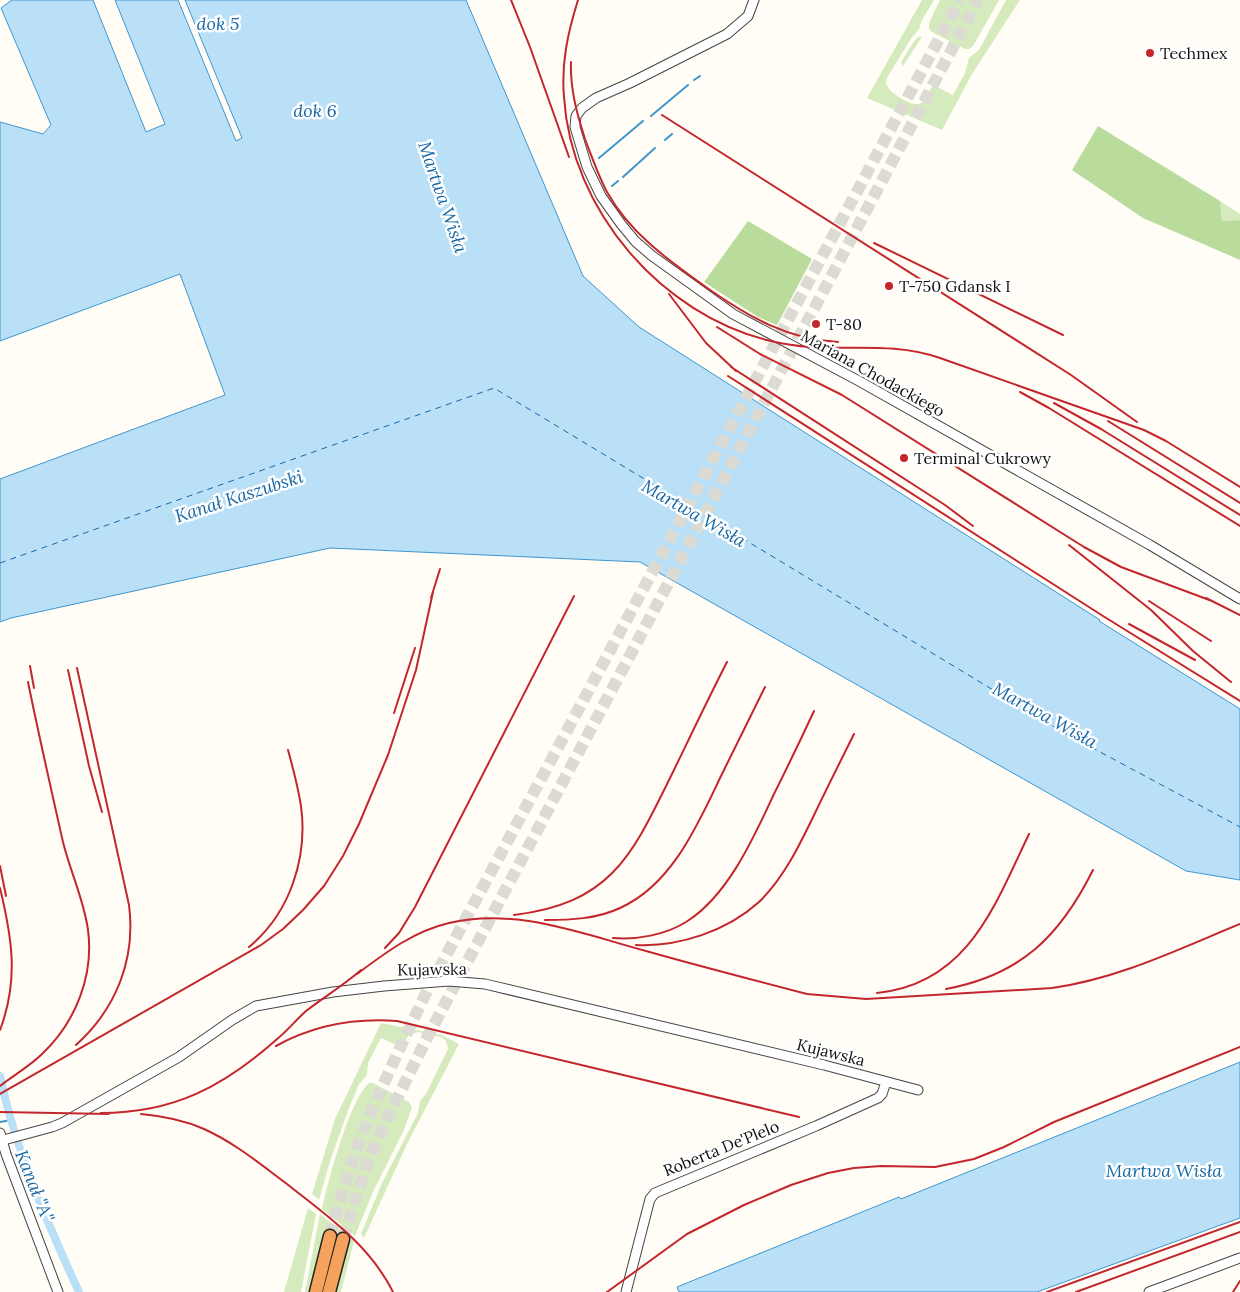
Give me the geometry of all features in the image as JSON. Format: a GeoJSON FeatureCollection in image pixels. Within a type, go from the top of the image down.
{"type":"FeatureCollection","features":[{"type":"Feature","properties":{"kind":"highway"},"geometry":{"type":"LineString","coordinates":[[316,1292],[330,1236]]}},
{"type":"Feature","properties":{"kind":"highway"},"geometry":{"type":"LineString","coordinates":[[330,1292],[343,1239]]}},
{"type":"Feature","properties":{"kind":"street","name":"Mariana Chodackiego"},"geometry":{"type":"LineString","coordinates":[[754,0],[748,16],[727,34],[596,98],[577,113],[574,122],[583,157],[591,177],[607,205],[621,224],[643,248],[744,321],[859,381],[1150,545],[1240,599]]}},
{"type":"Feature","properties":{"kind":"street","name":"Kujawska"},"geometry":{"type":"LineString","coordinates":[[3,1138],[21,1135],[62,1123],[179,1056],[256,1006],[333,992],[438,981],[485,984],[824,1065],[918,1090]]}},
{"type":"Feature","properties":{"kind":"street","name":"Roberta De'Plelo"},"geometry":{"type":"LineString","coordinates":[[626,1292],[648,1206],[654,1193],[816,1126],[878,1098],[882,1094],[886,1082]]}},
{"type":"Feature","properties":{"kind":"street"},"geometry":{"type":"LineString","coordinates":[[3,1138],[58,1292]]}},
{"type":"Feature","properties":{"kind":"street"},"geometry":{"type":"LineString","coordinates":[[1149,1292],[1240,1258]]}},
{"type":"Feature","properties":{"kind":"green space"},"geometry":{"type":"Polygon","coordinates":[[[922,0],[934,0],[919,29],[912,37],[886,82],[890,90],[897,96],[916,104],[924,101],[933,85],[953,95],[965,73],[969,58],[979,50],[1006,0],[1020,0],[972,74],[942,130],[867,98],[922,0]]]}},
{"type":"Feature","properties":{"kind":"green space"},"geometry":{"type":"Polygon","coordinates":[[[940,0],[999,0],[973,46],[965,49],[929,29],[929,23],[940,0]]]}},
{"type":"Feature","properties":{"kind":"green space"},"geometry":{"type":"Polygon","coordinates":[[[918,37],[922,37],[903,66],[901,62],[918,37]]]}},
{"type":"Feature","properties":{"kind":"green space"},"geometry":{"type":"Polygon","coordinates":[[[1098,126],[1220,201],[1222,221],[1240,221],[1240,260],[1143,218],[1072,170],[1098,126]]]}},
{"type":"Feature","properties":{"kind":"green space"},"geometry":{"type":"Polygon","coordinates":[[[1220,201],[1240,214],[1240,221],[1222,221],[1220,201]]]}},
{"type":"Feature","properties":{"kind":"green space"},"geometry":{"type":"Polygon","coordinates":[[[748,221],[812,259],[777,325],[758,317],[704,282],[748,221]]]}},
{"type":"Feature","properties":{"kind":"green space"},"geometry":{"type":"Polygon","coordinates":[[[381,1023],[442,1035],[459,1044],[408,1142],[364,1238],[361,1234],[382,1183],[418,1113],[420,1101],[426,1094],[448,1049],[446,1041],[441,1037],[418,1032],[409,1035],[401,1047],[381,1038],[368,1063],[367,1075],[359,1084],[349,1108],[330,1161],[319,1200],[312,1194],[335,1119],[381,1023]]]}},
{"type":"Feature","properties":{"kind":"green space"},"geometry":{"type":"Polygon","coordinates":[[[369,1083],[373,1083],[409,1102],[412,1107],[404,1130],[373,1192],[355,1236],[322,1209],[334,1162],[347,1124],[361,1092],[369,1083]]]}},
{"type":"Feature","properties":{"kind":"green space"},"geometry":{"type":"Polygon","coordinates":[[[308,1208],[316,1214],[301,1292],[284,1292],[308,1208]]]}},
{"type":"Feature","properties":{"kind":"green space"},"geometry":{"type":"Polygon","coordinates":[[[320,1214],[354,1241],[341,1292],[336,1292],[348,1241],[324,1234],[311,1292],[305,1292],[320,1214]]]}},
{"type":"Feature","properties":{"kind":"water"},"geometry":{"type":"Polygon","coordinates":[[[12,0],[93,0],[146,132],[165,124],[115,0],[178,0],[236,141],[242,138],[185,0],[466,0],[583,276],[639,327],[1240,709],[1240,880],[1186,871],[640,562],[330,548],[0,622],[0,479],[225,395],[180,274],[0,341],[0,122],[43,134],[51,125],[1,8],[12,0]]]}},
{"type":"Feature","properties":{"kind":"water","name":"Martwa Wisła"},"geometry":{"type":"Polygon","coordinates":[[[1240,1062],[1240,1218],[1037,1292],[679,1292],[677,1287],[1240,1062]]]}},
{"type":"Feature","properties":{"kind":"waterway"},"geometry":{"type":"LineString","coordinates":[[694,80],[700,76]]}},
{"type":"Feature","properties":{"kind":"waterway"},"geometry":{"type":"LineString","coordinates":[[651,116],[688,85]]}},
{"type":"Feature","properties":{"kind":"waterway"},"geometry":{"type":"LineString","coordinates":[[599,158],[643,121]]}},
{"type":"Feature","properties":{"kind":"waterway"},"geometry":{"type":"LineString","coordinates":[[665,140],[672,134]]}},
{"type":"Feature","properties":{"kind":"waterway"},"geometry":{"type":"LineString","coordinates":[[623,177],[655,148]]}},
{"type":"Feature","properties":{"kind":"waterway"},"geometry":{"type":"LineString","coordinates":[[612,186],[618,181]]}},
{"type":"Feature","properties":{"kind":"waterway","name":"Kanał \"A\""},"geometry":{"type":"LineString","coordinates":[[0,1076],[24,1159],[44,1213],[79,1292]]}},
{"type":"Feature","properties":{"kind":"waterway"},"geometry":{"type":"LineString","coordinates":[[0,1122],[11,1120]]}},
{"type":"Feature","properties":{"kind":"ferry route"},"geometry":{"type":"LineString","coordinates":[[0,563],[494,388],[1061,731],[1240,827]]}},
{"type":"Feature","properties":{"kind":"tunnel"},"geometry":{"type":"LineString","coordinates":[[330,1236],[360,1140],[401,1045],[428,989],[960,0]]}},
{"type":"Feature","properties":{"kind":"tunnel"},"geometry":{"type":"LineString","coordinates":[[343,1239],[368,1161],[429,1034],[978,0]]}},
{"type":"Feature","properties":{"kind":"railway"},"geometry":{"type":"LineString","coordinates":[[511,0],[530,47],[569,157]]}},
{"type":"Feature","properties":{"kind":"railway"},"geometry":{"type":"LineString","coordinates":[[578,0],[566,48],[563,84],[570,139],[584,179],[604,217],[629,252],[659,282],[693,308],[731,328],[771,341],[814,347],[897,349],[919,352],[940,358],[1144,430],[1166,441],[1240,487]]}},
{"type":"Feature","properties":{"kind":"railway"},"geometry":{"type":"LineString","coordinates":[[571,62],[573,92],[577,111],[595,166],[607,192],[628,222],[640,235],[695,280],[755,318],[786,332],[803,337],[838,342]]}},
{"type":"Feature","properties":{"kind":"railway"},"geometry":{"type":"LineString","coordinates":[[662,115],[1071,375],[1137,422]]}},
{"type":"Feature","properties":{"kind":"railway"},"geometry":{"type":"LineString","coordinates":[[874,243],[1063,335]]}},
{"type":"Feature","properties":{"kind":"railway"},"geometry":{"type":"LineString","coordinates":[[669,294],[706,343],[736,371]]}},
{"type":"Feature","properties":{"kind":"railway"},"geometry":{"type":"LineString","coordinates":[[717,327],[760,354],[842,395],[1084,547],[1121,567],[1212,601]]}},
{"type":"Feature","properties":{"kind":"railway"},"geometry":{"type":"LineString","coordinates":[[731,367],[945,505],[973,526]]}},
{"type":"Feature","properties":{"kind":"railway"},"geometry":{"type":"LineString","coordinates":[[728,376],[1103,616],[1240,701]]}},
{"type":"Feature","properties":{"kind":"railway"},"geometry":{"type":"LineString","coordinates":[[1020,392],[1240,526]]}},
{"type":"Feature","properties":{"kind":"railway"},"geometry":{"type":"LineString","coordinates":[[1054,403],[1101,429],[1240,515]]}},
{"type":"Feature","properties":{"kind":"railway"},"geometry":{"type":"LineString","coordinates":[[1108,421],[1240,503]]}},
{"type":"Feature","properties":{"kind":"railway"},"geometry":{"type":"LineString","coordinates":[[1069,545],[1151,610],[1193,651],[1231,682]]}},
{"type":"Feature","properties":{"kind":"railway"},"geometry":{"type":"LineString","coordinates":[[431,598],[440,569]]}},
{"type":"Feature","properties":{"kind":"railway"},"geometry":{"type":"LineString","coordinates":[[0,1094],[261,945],[283,929],[324,886],[343,856],[359,824],[388,755],[416,670],[433,592]]}},
{"type":"Feature","properties":{"kind":"railway"},"geometry":{"type":"LineString","coordinates":[[385,948],[399,933],[415,907],[574,596]]}},
{"type":"Feature","properties":{"kind":"railway"},"geometry":{"type":"LineString","coordinates":[[1206,598],[1240,615]]}},
{"type":"Feature","properties":{"kind":"railway"},"geometry":{"type":"LineString","coordinates":[[1149,601],[1211,641]]}},
{"type":"Feature","properties":{"kind":"railway"},"geometry":{"type":"LineString","coordinates":[[1129,624],[1195,660]]}},
{"type":"Feature","properties":{"kind":"railway"},"geometry":{"type":"LineString","coordinates":[[394,713],[415,648]]}},
{"type":"Feature","properties":{"kind":"railway"},"geometry":{"type":"LineString","coordinates":[[514,915],[547,909],[574,899],[597,886],[615,870],[644,829],[727,662]]}},
{"type":"Feature","properties":{"kind":"railway"},"geometry":{"type":"LineString","coordinates":[[30,666],[34,688]]}},
{"type":"Feature","properties":{"kind":"railway"},"geometry":{"type":"LineString","coordinates":[[76,1045],[102,1016],[120,982],[126,964],[130,925],[129,905],[77,668]]}},
{"type":"Feature","properties":{"kind":"railway"},"geometry":{"type":"LineString","coordinates":[[68,670],[89,766],[102,812]]}},
{"type":"Feature","properties":{"kind":"railway"},"geometry":{"type":"LineString","coordinates":[[0,1086],[37,1058],[54,1041],[73,1013],[85,981],[88,964],[89,947],[86,919],[63,842],[28,682]]}},
{"type":"Feature","properties":{"kind":"railway"},"geometry":{"type":"LineString","coordinates":[[545,920],[583,918],[611,912],[638,898],[669,869],[693,833],[765,687]]}},
{"type":"Feature","properties":{"kind":"railway"},"geometry":{"type":"LineString","coordinates":[[613,938],[641,937],[678,927],[701,911],[715,897],[748,847],[814,711]]}},
{"type":"Feature","properties":{"kind":"railway"},"geometry":{"type":"LineString","coordinates":[[636,945],[669,943],[702,935],[732,921],[759,902],[768,893],[791,860],[854,734]]}},
{"type":"Feature","properties":{"kind":"railway"},"geometry":{"type":"LineString","coordinates":[[249,947],[275,918],[285,901],[293,883],[302,845],[301,806],[288,750]]}},
{"type":"Feature","properties":{"kind":"railway"},"geometry":{"type":"LineString","coordinates":[[877,993],[908,986],[934,974],[956,957],[974,937],[990,913],[1029,834]]}},
{"type":"Feature","properties":{"kind":"railway"},"geometry":{"type":"LineString","coordinates":[[0,866],[6,896]]}},
{"type":"Feature","properties":{"kind":"railway"},"geometry":{"type":"LineString","coordinates":[[946,989],[972,983],[996,974],[1017,963],[1035,949],[1052,933],[1067,914],[1093,870]]}},
{"type":"Feature","properties":{"kind":"railway"},"geometry":{"type":"LineString","coordinates":[[0,888],[8,924],[12,959],[10,994],[0,1030]]}},
{"type":"Feature","properties":{"kind":"railway"},"geometry":{"type":"LineString","coordinates":[[357,974],[389,951],[424,931],[449,923],[499,918],[524,920],[573,930],[807,994],[866,999],[1052,988],[1077,984],[1148,962],[1240,924]]}},
{"type":"Feature","properties":{"kind":"railway"},"geometry":{"type":"LineString","coordinates":[[101,1113],[127,1112],[151,1108],[196,1094],[216,1084],[256,1057],[280,1037],[306,1011],[361,970]]}},
{"type":"Feature","properties":{"kind":"railway"},"geometry":{"type":"LineString","coordinates":[[276,1046],[305,1033],[335,1024],[381,1020],[397,1021],[799,1117]]}},
{"type":"Feature","properties":{"kind":"railway"},"geometry":{"type":"LineString","coordinates":[[607,1292],[687,1234],[744,1205],[791,1185],[828,1173],[854,1168],[881,1166],[935,1167],[974,1159],[1004,1147],[1054,1122],[1240,1047]]}},
{"type":"Feature","properties":{"kind":"railway"},"geometry":{"type":"LineString","coordinates":[[0,1112],[109,1114]]}},
{"type":"Feature","properties":{"kind":"railway"},"geometry":{"type":"LineString","coordinates":[[141,1114],[189,1123],[215,1135],[247,1154],[346,1232],[372,1259],[393,1292]]}},
{"type":"Feature","properties":{"kind":"railway"},"geometry":{"type":"LineString","coordinates":[[1047,1292],[1240,1222]]}},
{"type":"Feature","properties":{"kind":"railway"},"geometry":{"type":"LineString","coordinates":[[1076,1292],[1240,1232]]}},
{"type":"Feature","properties":{"kind":"railway"},"geometry":{"type":"LineString","coordinates":[[1233,1292],[1240,1281]]}},
{"type":"Feature","properties":{"kind":"place","name":"Techmex"},"geometry":{"type":"Point","coordinates":[1150,53]}},
{"type":"Feature","properties":{"kind":"place","name":"T-750 Gdansk I"},"geometry":{"type":"Point","coordinates":[889,286]}},
{"type":"Feature","properties":{"kind":"place","name":"T-80"},"geometry":{"type":"Point","coordinates":[816,324]}},
{"type":"Feature","properties":{"kind":"place","name":"Terminal Cukrowy"},"geometry":{"type":"Point","coordinates":[904,458]}},
{"type":"Feature","properties":{"kind":"water label","name":"dok 5"},"geometry":{"type":"Point","coordinates":[218,23]}},
{"type":"Feature","properties":{"kind":"water label","name":"dok 6"},"geometry":{"type":"Point","coordinates":[315,110]}},
{"type":"Feature","properties":{"kind":"water label","name":"Kanał Kaszubski"},"geometry":{"type":"Point","coordinates":[239,496]}}]}
